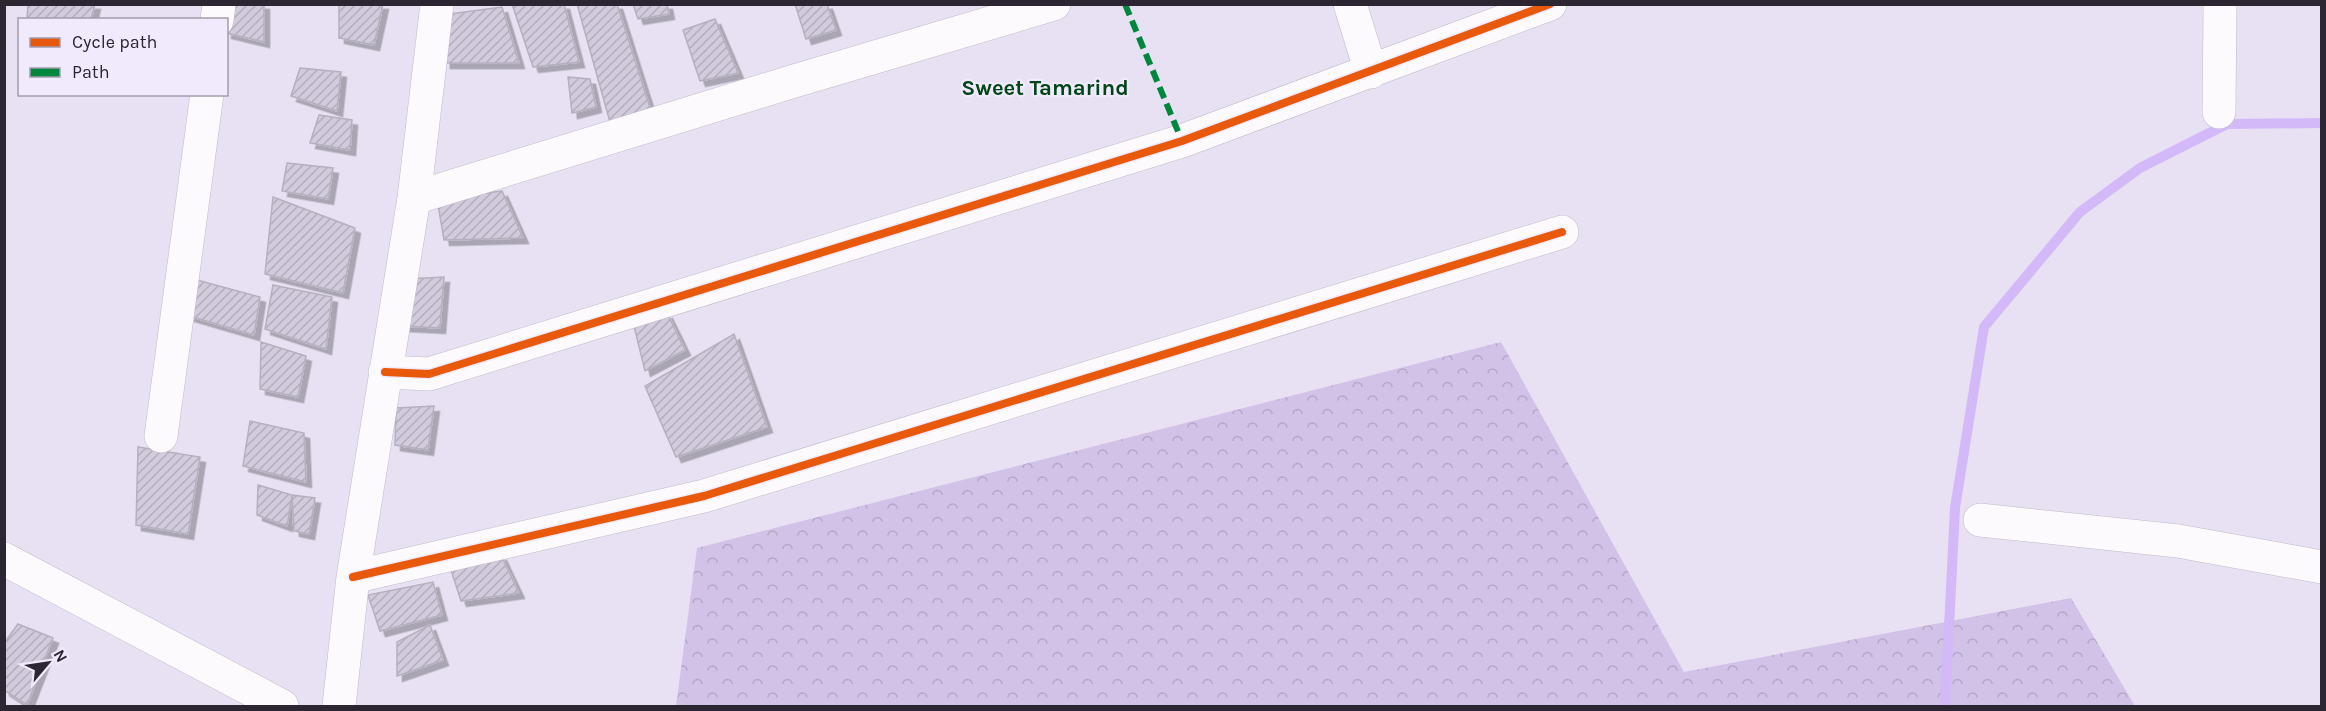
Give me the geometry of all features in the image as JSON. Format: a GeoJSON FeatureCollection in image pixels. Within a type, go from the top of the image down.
{"type":"FeatureCollection","features":[{"type":"Feature","properties":{"kind":"street"},"geometry":{"type":"LineString","coordinates":[[339,706],[352,578],[414,198],[436,4]]}},
{"type":"Feature","properties":{"kind":"street"},"geometry":{"type":"LineString","coordinates":[[414,198],[779,85],[1054,4]]}},
{"type":"Feature","properties":{"kind":"street"},"geometry":{"type":"LineString","coordinates":[[1350,4],[1371,72]]}},
{"type":"Feature","properties":{"kind":"street"},"geometry":{"type":"LineString","coordinates":[[385,372],[429,374],[1182,141],[1550,4]]}},
{"type":"Feature","properties":{"kind":"street"},"geometry":{"type":"LineString","coordinates":[[2219,112],[2220,4]]}},
{"type":"Feature","properties":{"kind":"street"},"geometry":{"type":"LineString","coordinates":[[161,436],[207,96]]}},
{"type":"Feature","properties":{"kind":"street"},"geometry":{"type":"LineString","coordinates":[[352,578],[704,496],[1562,232]]}},
{"type":"Feature","properties":{"kind":"street"},"geometry":{"type":"LineString","coordinates":[[1980,520],[2178,541],[2321,563]]}},
{"type":"Feature","properties":{"kind":"street"},"geometry":{"type":"LineString","coordinates":[[4,559],[282,706]]}},
{"type":"Feature","properties":{"kind":"green space"},"geometry":{"type":"Polygon","coordinates":[[[1501,342],[1684,672],[2071,598],[2135,706],[676,706],[697,548],[1501,342]]]}},
{"type":"Feature","properties":{"kind":"building"},"geometry":{"type":"Polygon","coordinates":[[[28,4],[95,4],[92,18],[27,18],[28,4]]]}},
{"type":"Feature","properties":{"kind":"building"},"geometry":{"type":"Polygon","coordinates":[[[228,4],[264,4],[264,42],[228,33],[228,4]]]}},
{"type":"Feature","properties":{"kind":"building"},"geometry":{"type":"Polygon","coordinates":[[[339,4],[383,4],[374,45],[339,38],[339,4]]]}},
{"type":"Feature","properties":{"kind":"building"},"geometry":{"type":"Polygon","coordinates":[[[512,4],[564,4],[579,62],[533,67],[512,4]]]}},
{"type":"Feature","properties":{"kind":"building"},"geometry":{"type":"Polygon","coordinates":[[[577,4],[617,4],[651,111],[610,122],[577,4]]]}},
{"type":"Feature","properties":{"kind":"building"},"geometry":{"type":"Polygon","coordinates":[[[633,4],[667,4],[669,14],[638,19],[633,4]]]}},
{"type":"Feature","properties":{"kind":"building"},"geometry":{"type":"Polygon","coordinates":[[[795,4],[827,4],[836,30],[806,39],[795,4]]]}},
{"type":"Feature","properties":{"kind":"building"},"geometry":{"type":"Polygon","coordinates":[[[502,7],[519,63],[445,63],[442,15],[502,7]]]}},
{"type":"Feature","properties":{"kind":"building"},"geometry":{"type":"Polygon","coordinates":[[[715,19],[738,73],[700,81],[683,30],[715,19]]]}},
{"type":"Feature","properties":{"kind":"building"},"geometry":{"type":"Polygon","coordinates":[[[300,68],[341,72],[337,111],[291,96],[300,68]]]}},
{"type":"Feature","properties":{"kind":"building"},"geometry":{"type":"Polygon","coordinates":[[[568,77],[590,79],[596,107],[572,113],[568,77]]]}},
{"type":"Feature","properties":{"kind":"building"},"geometry":{"type":"Polygon","coordinates":[[[319,115],[352,120],[350,150],[310,143],[319,115]]]}},
{"type":"Feature","properties":{"kind":"building"},"geometry":{"type":"Polygon","coordinates":[[[287,163],[333,168],[328,199],[282,191],[287,163]]]}},
{"type":"Feature","properties":{"kind":"building"},"geometry":{"type":"Polygon","coordinates":[[[502,191],[523,238],[444,240],[437,199],[502,191]]]}},
{"type":"Feature","properties":{"kind":"building"},"geometry":{"type":"Polygon","coordinates":[[[273,197],[355,228],[343,293],[265,274],[273,197]]]}},
{"type":"Feature","properties":{"kind":"building"},"geometry":{"type":"Polygon","coordinates":[[[444,277],[440,328],[403,326],[406,279],[444,277]]]}},
{"type":"Feature","properties":{"kind":"building"},"geometry":{"type":"Polygon","coordinates":[[[197,280],[260,297],[254,335],[189,316],[197,280]]]}},
{"type":"Feature","properties":{"kind":"building"},"geometry":{"type":"Polygon","coordinates":[[[273,285],[332,297],[326,349],[265,329],[273,285]]]}},
{"type":"Feature","properties":{"kind":"building"},"geometry":{"type":"Polygon","coordinates":[[[667,313],[685,350],[645,371],[634,326],[667,313]]]}},
{"type":"Feature","properties":{"kind":"building"},"geometry":{"type":"Polygon","coordinates":[[[734,334],[767,427],[676,457],[645,386],[734,334]]]}},
{"type":"Feature","properties":{"kind":"building"},"geometry":{"type":"Polygon","coordinates":[[[261,342],[306,356],[298,397],[260,389],[261,342]]]}},
{"type":"Feature","properties":{"kind":"building"},"geometry":{"type":"Polygon","coordinates":[[[434,406],[428,450],[395,445],[396,408],[434,406]]]}},
{"type":"Feature","properties":{"kind":"building"},"geometry":{"type":"Polygon","coordinates":[[[250,421],[304,433],[306,482],[243,466],[250,421]]]}},
{"type":"Feature","properties":{"kind":"building"},"geometry":{"type":"Polygon","coordinates":[[[138,447],[200,457],[188,534],[136,525],[138,447]]]}},
{"type":"Feature","properties":{"kind":"building"},"geometry":{"type":"Polygon","coordinates":[[[258,485],[292,495],[287,526],[257,515],[258,485]]]}},
{"type":"Feature","properties":{"kind":"building"},"geometry":{"type":"Polygon","coordinates":[[[292,495],[315,498],[309,534],[294,531],[292,495]]]}},
{"type":"Feature","properties":{"kind":"building"},"geometry":{"type":"Polygon","coordinates":[[[501,555],[519,593],[461,601],[449,564],[501,555]]]}},
{"type":"Feature","properties":{"kind":"building"},"geometry":{"type":"Polygon","coordinates":[[[433,582],[442,615],[380,631],[368,595],[433,582]]]}},
{"type":"Feature","properties":{"kind":"building"},"geometry":{"type":"Polygon","coordinates":[[[18,624],[53,638],[27,705],[4,690],[4,643],[18,624]]]}},
{"type":"Feature","properties":{"kind":"building"},"geometry":{"type":"Polygon","coordinates":[[[430,625],[443,660],[397,676],[397,642],[430,625]]]}},
{"type":"Feature","properties":{"kind":"waterway"},"geometry":{"type":"LineString","coordinates":[[1945,706],[1955,508],[1984,327],[2080,212],[2140,168],[2227,124],[2322,123]]}},
{"type":"Feature","properties":{"kind":"marked path"},"geometry":{"type":"LineString","coordinates":[[1125,4],[1182,141]]}},
{"type":"Feature","properties":{"kind":"cycle path"},"geometry":{"type":"LineString","coordinates":[[385,372],[429,374],[1182,141],[1550,4]]}},
{"type":"Feature","properties":{"kind":"cycle path"},"geometry":{"type":"LineString","coordinates":[[353,577],[704,496],[1562,232]]}},
{"type":"Feature","properties":{"kind":"district","name":"Sweet Tamarind"},"geometry":{"type":"Point","coordinates":[1045,88]}}]}
